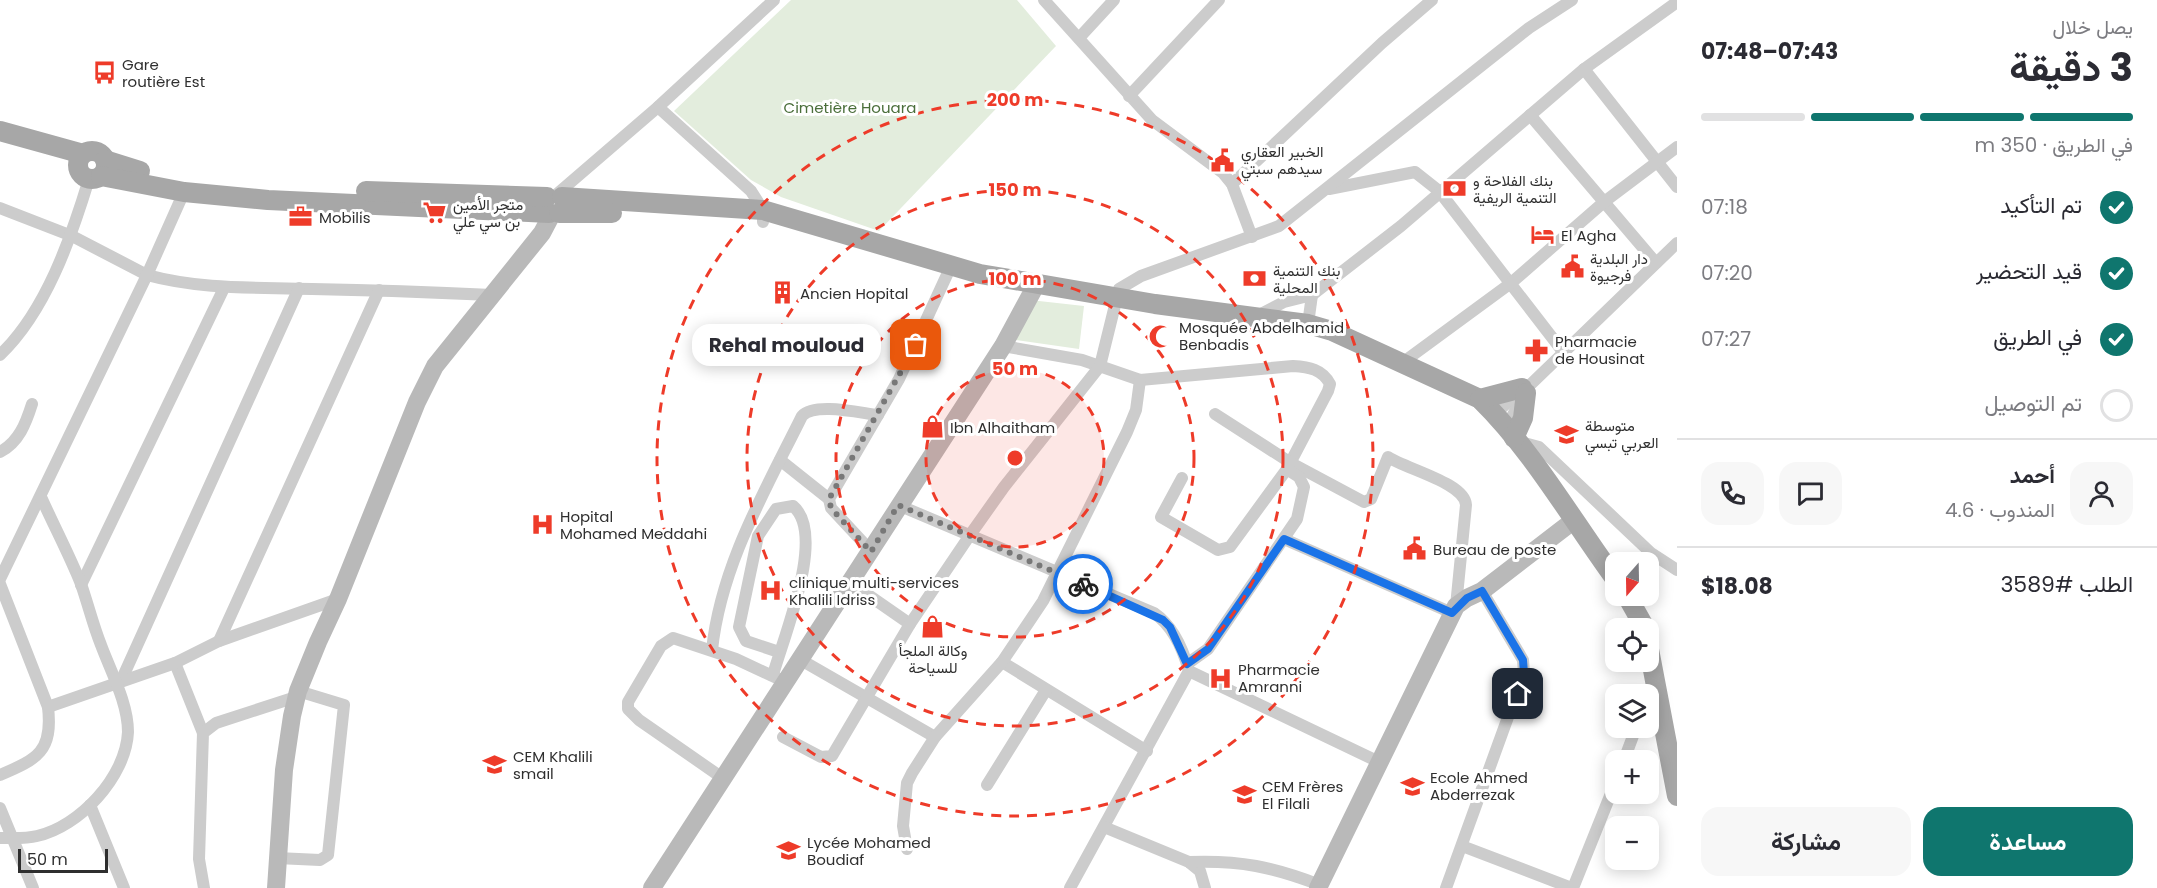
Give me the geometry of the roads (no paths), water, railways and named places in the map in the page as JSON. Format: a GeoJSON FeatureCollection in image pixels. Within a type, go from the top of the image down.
{"type":"FeatureCollection","features":[{"type":"Feature","properties":{"kind":"main road"},"geometry":{"type":"LineString","coordinates":[[0,131],[91,168],[211,184],[554,204],[613,213],[763,216],[792,221],[951,266],[1036,285],[1308,324],[1332,331],[1480,399],[1508,430],[1605,565]]}},
{"type":"Feature","properties":{"kind":"main road"},"geometry":{"type":"LineString","coordinates":[[0,143],[184,192],[268,200],[554,204]]}},
{"type":"Feature","properties":{"kind":"main road"},"geometry":{"type":"LineString","coordinates":[[276,888],[284,771],[297,694],[338,599],[417,402],[435,366],[542,232],[554,204]]}},
{"type":"Feature","properties":{"kind":"main road"},"geometry":{"type":"LineString","coordinates":[[652,888],[724,779],[779,679],[801,660],[871,552],[898,505],[1003,346],[1036,285]]}},
{"type":"Feature","properties":{"kind":"main road"},"geometry":{"type":"LineString","coordinates":[[1480,399],[1526,389],[1523,418],[1508,430]]}},
{"type":"Feature","properties":{"kind":"main road"},"geometry":{"type":"LineString","coordinates":[[1319,886],[1454,610],[1467,598],[1482,591],[1573,521]]}},
{"type":"Feature","properties":{"kind":"main road"},"geometry":{"type":"LineString","coordinates":[[1655,672],[1677,796]]}},
{"type":"Feature","properties":{"kind":"street"},"geometry":{"type":"LineString","coordinates":[[554,204],[774,0]]}},
{"type":"Feature","properties":{"kind":"street"},"geometry":{"type":"LineString","coordinates":[[1044,0],[1152,120],[1212,164],[1232,184],[1252,237]]}},
{"type":"Feature","properties":{"kind":"street"},"geometry":{"type":"LineString","coordinates":[[1079,38],[1114,0]]}},
{"type":"Feature","properties":{"kind":"street"},"geometry":{"type":"LineString","coordinates":[[1129,96],[1219,0]]}},
{"type":"Feature","properties":{"kind":"street"},"geometry":{"type":"LineString","coordinates":[[1232,184],[1382,43],[1432,0]]}},
{"type":"Feature","properties":{"kind":"street"},"geometry":{"type":"LineString","coordinates":[[783,737],[821,757],[832,756],[910,624],[970,535],[1004,487],[1100,366],[1119,289],[1141,276],[1279,226],[1529,28],[1572,0]]}},
{"type":"Feature","properties":{"kind":"street"},"geometry":{"type":"LineString","coordinates":[[1256,316],[1284,302],[1312,295],[1401,226],[1439,191],[1584,69],[1677,2]]}},
{"type":"Feature","properties":{"kind":"street"},"geometry":{"type":"LineString","coordinates":[[1584,69],[1677,187]]}},
{"type":"Feature","properties":{"kind":"street"},"geometry":{"type":"LineString","coordinates":[[658,107],[751,191],[763,216]]}},
{"type":"Feature","properties":{"kind":"street"},"geometry":{"type":"LineString","coordinates":[[1530,116],[1656,263]]}},
{"type":"Feature","properties":{"kind":"street"},"geometry":{"type":"LineString","coordinates":[[1402,363],[1511,283],[1604,202],[1677,147]]}},
{"type":"Feature","properties":{"kind":"street"},"geometry":{"type":"LineString","coordinates":[[0,355],[15,341],[34,312],[72,236],[91,168]]}},
{"type":"Feature","properties":{"kind":"street"},"geometry":{"type":"LineString","coordinates":[[1328,189],[1414,172],[1439,191],[1564,352]]}},
{"type":"Feature","properties":{"kind":"street"},"geometry":{"type":"LineString","coordinates":[[0,579],[147,275],[184,192]]}},
{"type":"Feature","properties":{"kind":"street"},"geometry":{"type":"LineString","coordinates":[[0,208],[72,236],[147,275],[224,288],[379,290],[492,295]]}},
{"type":"Feature","properties":{"kind":"street"},"geometry":{"type":"LineString","coordinates":[[1677,243],[1526,389],[1508,430],[1539,447],[1651,553],[1677,570]]}},
{"type":"Feature","properties":{"kind":"street"},"geometry":{"type":"LineString","coordinates":[[829,499],[924,329],[951,266]]}},
{"type":"Feature","properties":{"kind":"street"},"geometry":{"type":"LineString","coordinates":[[81,585],[224,288]]}},
{"type":"Feature","properties":{"kind":"street"},"geometry":{"type":"LineString","coordinates":[[118,681],[299,288]]}},
{"type":"Feature","properties":{"kind":"street"},"geometry":{"type":"LineString","coordinates":[[219,641],[379,290]]}},
{"type":"Feature","properties":{"kind":"street"},"geometry":{"type":"LineString","coordinates":[[1308,324],[1312,295]]}},
{"type":"Feature","properties":{"kind":"street"},"geometry":{"type":"LineString","coordinates":[[1003,346],[1082,360],[1140,380],[1293,366],[1318,370],[1330,384],[1289,466],[1230,547],[1223,550],[1211,547],[1161,517],[1182,478]]}},
{"type":"Feature","properties":{"kind":"street"},"geometry":{"type":"LineString","coordinates":[[907,849],[903,826],[908,783],[935,737],[1002,662],[1043,601],[1127,432],[1136,410],[1140,380]]}},
{"type":"Feature","properties":{"kind":"street"},"geometry":{"type":"LineString","coordinates":[[0,452],[12,444],[24,428],[32,404]]}},
{"type":"Feature","properties":{"kind":"street"},"geometry":{"type":"LineString","coordinates":[[712,650],[715,624],[729,572],[746,528],[802,416],[810,410],[878,415]]}},
{"type":"Feature","properties":{"kind":"street"},"geometry":{"type":"LineString","coordinates":[[1215,414],[1289,466],[1364,502],[1371,499],[1388,457],[1444,482],[1464,497],[1466,505],[1454,610],[1284,539]]}},
{"type":"Feature","properties":{"kind":"street"},"geometry":{"type":"LineString","coordinates":[[780,460],[829,499],[831,508],[871,552]]}},
{"type":"Feature","properties":{"kind":"street"},"geometry":{"type":"LineString","coordinates":[[1070,888],[1147,751],[1188,667],[1208,649],[1297,519],[1304,487],[1289,466]]}},
{"type":"Feature","properties":{"kind":"street"},"geometry":{"type":"LineString","coordinates":[[6,838],[38,836],[62,827],[90,805],[113,776],[128,734],[127,717],[118,681],[90,618],[81,585],[41,497]]}},
{"type":"Feature","properties":{"kind":"street"},"geometry":{"type":"LineString","coordinates":[[898,505],[1163,620],[1170,627],[1188,667],[1379,762]]}},
{"type":"Feature","properties":{"kind":"street"},"geometry":{"type":"LineString","coordinates":[[724,779],[639,720],[627,705],[665,642],[673,638],[712,650],[779,679],[779,652],[796,602],[805,557],[806,534],[803,519],[793,506],[776,509],[758,536],[739,627],[746,641],[779,652]]}},
{"type":"Feature","properties":{"kind":"street"},"geometry":{"type":"LineString","coordinates":[[851,583],[910,624]]}},
{"type":"Feature","properties":{"kind":"street"},"geometry":{"type":"LineString","coordinates":[[0,584],[48,707],[50,727],[47,743],[38,756],[0,775]]}},
{"type":"Feature","properties":{"kind":"street"},"geometry":{"type":"LineString","coordinates":[[1446,888],[1524,673],[1523,660],[1482,591]]}},
{"type":"Feature","properties":{"kind":"street"},"geometry":{"type":"LineString","coordinates":[[48,707],[175,663],[219,641],[338,599]]}},
{"type":"Feature","properties":{"kind":"street"},"geometry":{"type":"LineString","coordinates":[[801,660],[935,737]]}},
{"type":"Feature","properties":{"kind":"street"},"geometry":{"type":"LineString","coordinates":[[1002,662],[1147,751]]}},
{"type":"Feature","properties":{"kind":"street"},"geometry":{"type":"LineString","coordinates":[[175,663],[203,733],[199,859],[204,888]]}},
{"type":"Feature","properties":{"kind":"street"},"geometry":{"type":"LineString","coordinates":[[1652,684],[1656,675]]}},
{"type":"Feature","properties":{"kind":"street"},"geometry":{"type":"LineString","coordinates":[[987,785],[1046,690]]}},
{"type":"Feature","properties":{"kind":"street"},"geometry":{"type":"LineString","coordinates":[[203,733],[216,723],[297,694],[341,703],[345,711],[328,855],[320,860],[277,858]]}},
{"type":"Feature","properties":{"kind":"street"},"geometry":{"type":"LineString","coordinates":[[1462,846],[1572,888],[1607,804]]}},
{"type":"Feature","properties":{"kind":"street"},"geometry":{"type":"LineString","coordinates":[[90,805],[124,888]]}},
{"type":"Feature","properties":{"kind":"street"},"geometry":{"type":"LineString","coordinates":[[0,808],[6,838],[33,888]]}},
{"type":"Feature","properties":{"kind":"street"},"geometry":{"type":"LineString","coordinates":[[1104,827],[1189,862],[1200,871],[1205,888]]}},
{"type":"Feature","properties":{"kind":"street"},"geometry":{"type":"LineString","coordinates":[[1189,862],[1235,861],[1258,864],[1319,886]]}},
{"type":"Feature","properties":{"kind":"place","name":"Gare routière Est"},"geometry":{"type":"Point","coordinates":[104,73]}},
{"type":"Feature","properties":{"kind":"place","name":"الخبير العقاري سيدهم سبتي"},"geometry":{"type":"Point","coordinates":[1223,160]}},
{"type":"Feature","properties":{"kind":"place","name":"بنك الفلاحة و التنمية الريفية"},"geometry":{"type":"Point","coordinates":[1455,189]}},
{"type":"Feature","properties":{"kind":"place","name":"متجر الأمين بن سي علي"},"geometry":{"type":"Point","coordinates":[435,213]}},
{"type":"Feature","properties":{"kind":"place","name":"Mobilis"},"geometry":{"type":"Point","coordinates":[301,217]}},
{"type":"Feature","properties":{"kind":"place","name":"El Agha"},"geometry":{"type":"Point","coordinates":[1543,235]}},
{"type":"Feature","properties":{"kind":"place","name":"دار البلدية فرجيوة"},"geometry":{"type":"Point","coordinates":[1572,267]}},
{"type":"Feature","properties":{"kind":"place","name":"بنك التنمية المحلية"},"geometry":{"type":"Point","coordinates":[1255,279]}},
{"type":"Feature","properties":{"kind":"place","name":"Ancien Hopital"},"geometry":{"type":"Point","coordinates":[782,293]}},
{"type":"Feature","properties":{"kind":"place","name":"Mosquée Abdelhamid Benbadis"},"geometry":{"type":"Point","coordinates":[1161,336]}},
{"type":"Feature","properties":{"kind":"place","name":"Rehal mouloud"},"geometry":{"type":"Point","coordinates":[916,345]}},
{"type":"Feature","properties":{"kind":"place","name":"Pharmacie de Housinat"},"geometry":{"type":"Point","coordinates":[1537,350]}},
{"type":"Feature","properties":{"kind":"place","name":"Ibn Alhaitham"},"geometry":{"type":"Point","coordinates":[932,427]}},
{"type":"Feature","properties":{"kind":"place","name":"متوسطة العربي تبسي"},"geometry":{"type":"Point","coordinates":[1567,434]}},
{"type":"Feature","properties":{"kind":"place","name":"Hopital Mohamed Meddahi"},"geometry":{"type":"Point","coordinates":[542,525]}},
{"type":"Feature","properties":{"kind":"place","name":"Bureau de poste"},"geometry":{"type":"Point","coordinates":[1415,549]}},
{"type":"Feature","properties":{"kind":"place","name":"clinique multi-services Khalili Idriss"},"geometry":{"type":"Point","coordinates":[771,591]}},
{"type":"Feature","properties":{"kind":"place","name":"وكالة الملجأ للسياحة"},"geometry":{"type":"Point","coordinates":[933,626]}},
{"type":"Feature","properties":{"kind":"place","name":"Pharmacie Amranni"},"geometry":{"type":"Point","coordinates":[1220,678]}},
{"type":"Feature","properties":{"kind":"place","name":"CEM Khalili smail"},"geometry":{"type":"Point","coordinates":[495,765]}},
{"type":"Feature","properties":{"kind":"place","name":"Ecole Ahmed Abderrezak"},"geometry":{"type":"Point","coordinates":[1412,786]}},
{"type":"Feature","properties":{"kind":"place","name":"CEM Frères El Filali"},"geometry":{"type":"Point","coordinates":[1244,795]}},
{"type":"Feature","properties":{"kind":"place","name":"Lycée Mohamed Boudiaf"},"geometry":{"type":"Point","coordinates":[789,851]}},
{"type":"Feature","properties":{"kind":"park label","name":"Cimetière Houara"},"geometry":{"type":"Point","coordinates":[850,107]}}]}
